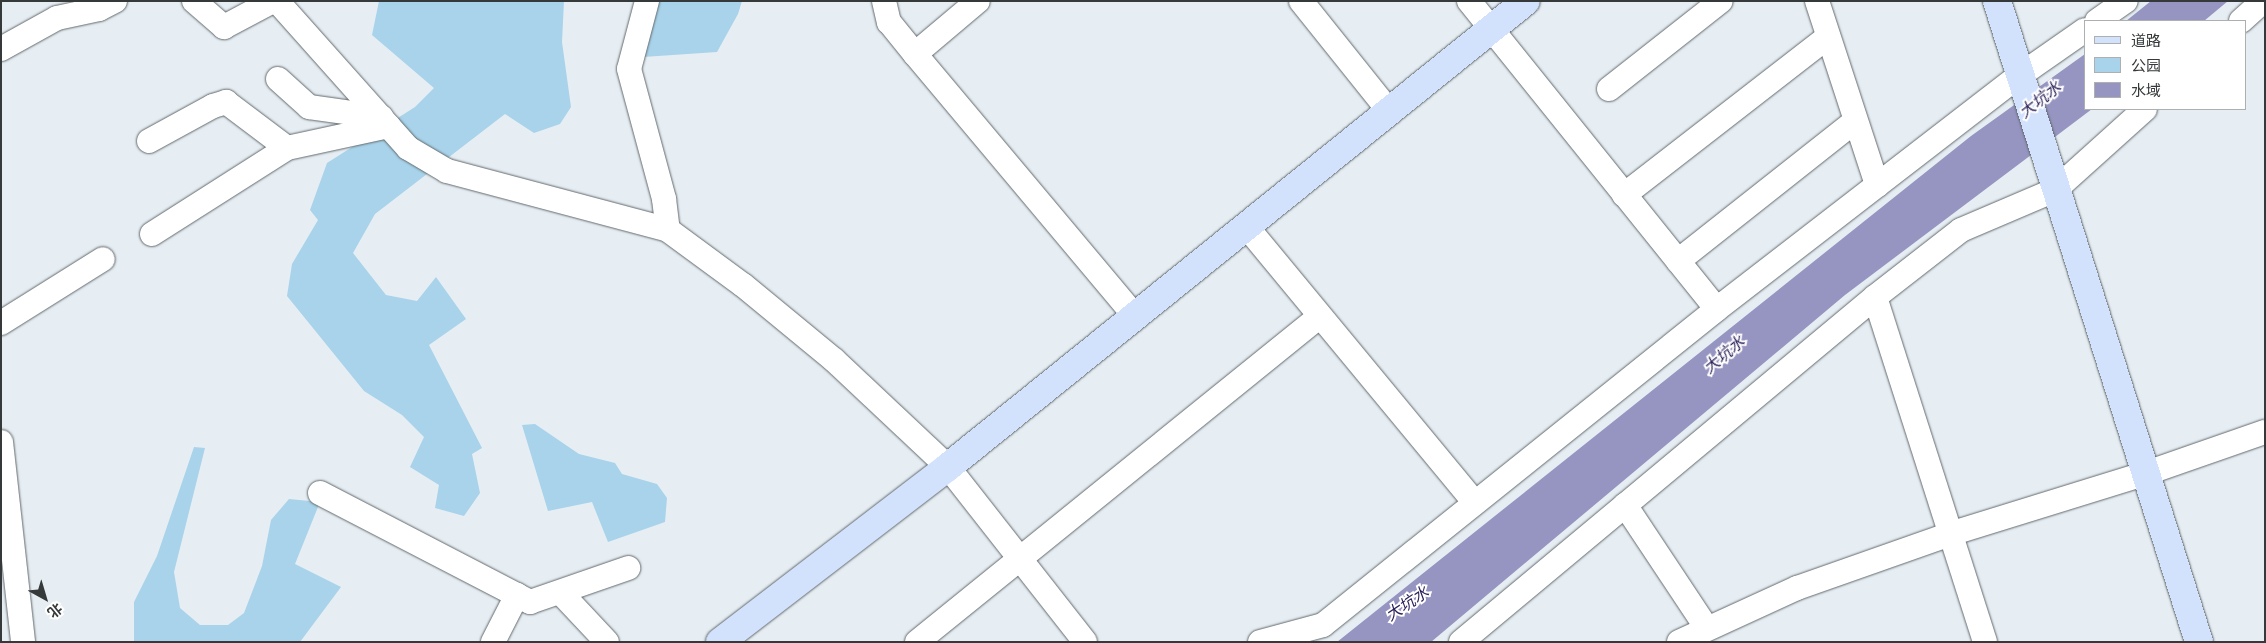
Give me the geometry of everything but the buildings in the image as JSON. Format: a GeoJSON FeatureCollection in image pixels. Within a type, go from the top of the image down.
{"type":"FeatureCollection","features":[{"type":"Feature","properties":{"kind":"main road"},"geometry":{"type":"LineString","coordinates":[[720,642],[948,467],[1526,1]]}},
{"type":"Feature","properties":{"kind":"main road"},"geometry":{"type":"LineString","coordinates":[[1997,1],[2021,85],[2147,473],[2199,642]]}},
{"type":"Feature","properties":{"kind":"street"},"geometry":{"type":"LineString","coordinates":[[1,49],[57,18],[99,9],[115,1]]}},
{"type":"Feature","properties":{"kind":"street"},"geometry":{"type":"LineString","coordinates":[[194,1],[224,27],[272,1]]}},
{"type":"Feature","properties":{"kind":"street"},"geometry":{"type":"LineString","coordinates":[[277,1],[408,148],[447,171],[668,230],[743,285],[834,360],[948,467],[1085,642]]}},
{"type":"Feature","properties":{"kind":"street"},"geometry":{"type":"LineString","coordinates":[[647,1],[629,69],[664,199],[668,230]]}},
{"type":"Feature","properties":{"kind":"street"},"geometry":{"type":"LineString","coordinates":[[884,1],[889,22],[1135,316]]}},
{"type":"Feature","properties":{"kind":"street"},"geometry":{"type":"LineString","coordinates":[[915,54],[978,1]]}},
{"type":"Feature","properties":{"kind":"street"},"geometry":{"type":"LineString","coordinates":[[1300,1],[1389,111]]}},
{"type":"Feature","properties":{"kind":"street"},"geometry":{"type":"LineString","coordinates":[[1469,1],[1717,309]]}},
{"type":"Feature","properties":{"kind":"street"},"geometry":{"type":"LineString","coordinates":[[1609,89],[1721,1]]}},
{"type":"Feature","properties":{"kind":"street"},"geometry":{"type":"LineString","coordinates":[[1817,1],[1877,185]]}},
{"type":"Feature","properties":{"kind":"street"},"geometry":{"type":"LineString","coordinates":[[2098,20],[2126,1]]}},
{"type":"Feature","properties":{"kind":"street"},"geometry":{"type":"LineString","coordinates":[[2242,20],[2263,1]]}},
{"type":"Feature","properties":{"kind":"street"},"geometry":{"type":"LineString","coordinates":[[1260,642],[1323,625],[1717,309],[1877,185],[2021,85],[2084,31]]}},
{"type":"Feature","properties":{"kind":"street"},"geometry":{"type":"LineString","coordinates":[[1624,195],[1828,37]]}},
{"type":"Feature","properties":{"kind":"street"},"geometry":{"type":"LineString","coordinates":[[278,79],[309,107],[385,121]]}},
{"type":"Feature","properties":{"kind":"street"},"geometry":{"type":"LineString","coordinates":[[150,141],[213,106],[226,102],[287,148]]}},
{"type":"Feature","properties":{"kind":"street"},"geometry":{"type":"LineString","coordinates":[[1461,642],[1876,297],[1961,230],[2052,180],[2144,110]]}},
{"type":"Feature","properties":{"kind":"street"},"geometry":{"type":"LineString","coordinates":[[152,234],[287,148],[385,121]]}},
{"type":"Feature","properties":{"kind":"street"},"geometry":{"type":"LineString","coordinates":[[1678,261],[1855,121]]}},
{"type":"Feature","properties":{"kind":"street"},"geometry":{"type":"LineString","coordinates":[[1246,226],[1475,503]]}},
{"type":"Feature","properties":{"kind":"street"},"geometry":{"type":"LineString","coordinates":[[1,323],[103,259]]}},
{"type":"Feature","properties":{"kind":"street"},"geometry":{"type":"LineString","coordinates":[[1876,297],[1984,642]]}},
{"type":"Feature","properties":{"kind":"street"},"geometry":{"type":"LineString","coordinates":[[917,642],[1320,316]]}},
{"type":"Feature","properties":{"kind":"street"},"geometry":{"type":"LineString","coordinates":[[1678,642],[1706,627],[1797,588],[1950,534],[2147,473],[2265,432]]}},
{"type":"Feature","properties":{"kind":"street"},"geometry":{"type":"LineString","coordinates":[[1,442],[23,642]]}},
{"type":"Feature","properties":{"kind":"street"},"geometry":{"type":"LineString","coordinates":[[320,493],[530,602],[561,593],[628,568]]}},
{"type":"Feature","properties":{"kind":"street"},"geometry":{"type":"LineString","coordinates":[[1625,505],[1706,627]]}},
{"type":"Feature","properties":{"kind":"street"},"geometry":{"type":"LineString","coordinates":[[561,593],[607,642]]}},
{"type":"Feature","properties":{"kind":"street"},"geometry":{"type":"LineString","coordinates":[[493,642],[517,595]]}},
{"type":"Feature","properties":{"kind":"green space"},"geometry":{"type":"Polygon","coordinates":[[[379,1],[564,1],[562,42],[571,107],[560,124],[534,133],[505,114],[375,214],[353,253],[386,295],[417,301],[436,277],[466,319],[429,345],[482,448],[472,454],[480,493],[464,516],[435,508],[439,485],[410,467],[424,437],[402,415],[364,391],[287,296],[292,264],[318,220],[310,210],[327,163],[415,107],[434,88],[372,35],[379,1]]]}},
{"type":"Feature","properties":{"kind":"green space"},"geometry":{"type":"Polygon","coordinates":[[[657,1],[742,1],[738,14],[717,52],[643,57],[657,1]]]}},
{"type":"Feature","properties":{"kind":"green space"},"geometry":{"type":"Polygon","coordinates":[[[535,424],[579,454],[615,463],[622,474],[657,484],[667,498],[665,522],[608,542],[592,502],[548,511],[522,425],[535,424]]]}},
{"type":"Feature","properties":{"kind":"green space"},"geometry":{"type":"Polygon","coordinates":[[[194,447],[205,448],[174,572],[180,608],[200,625],[228,625],[244,613],[262,566],[271,520],[289,499],[320,502],[295,564],[341,587],[300,642],[134,642],[134,602],[157,556],[194,447]]]}},
{"type":"Feature","properties":{"kind":"water"},"geometry":{"type":"Polygon","coordinates":[[[2151,1],[2228,1],[2205,20],[2127,20],[2151,1]]]}},
{"type":"Feature","properties":{"kind":"water","name":"大坑水"},"geometry":{"type":"Polygon","coordinates":[[[2084,55],[2084,110],[2091,110],[1845,295],[1431,642],[1337,642],[1971,136],[2084,55]]]}}]}
